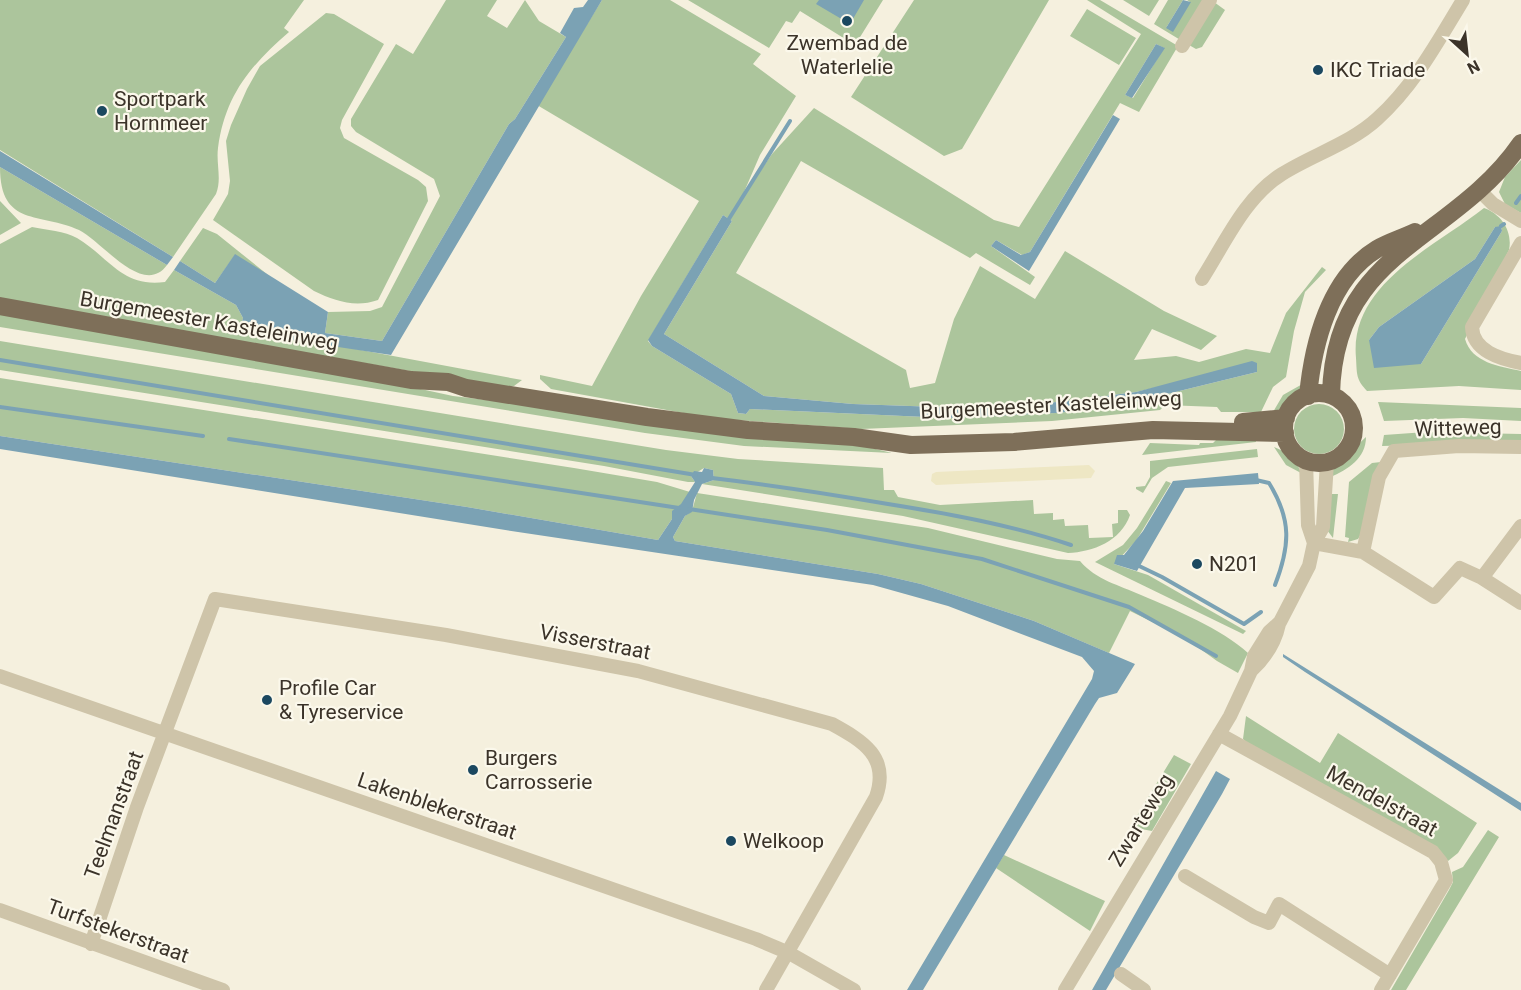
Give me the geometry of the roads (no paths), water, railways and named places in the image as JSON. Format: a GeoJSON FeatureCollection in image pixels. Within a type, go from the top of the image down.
{"type":"FeatureCollection","features":[{"type":"Feature","properties":{"kind":"main road"},"geometry":{"type":"LineString","coordinates":[[1331,395],[1336,348],[1351,307],[1368,282],[1390,261],[1449,216],[1521,143]]}},
{"type":"Feature","properties":{"kind":"main road"},"geometry":{"type":"LineString","coordinates":[[1308,396],[1318,335],[1337,293],[1354,269],[1376,249],[1449,216]]}},
{"type":"Feature","properties":{"kind":"main road","name":"Burgemeester Kasteleinweg"},"geometry":{"type":"LineString","coordinates":[[0,306],[411,380],[432,379],[466,388],[647,417],[748,429],[854,437],[1046,429],[1153,418],[1285,425]]}},
{"type":"Feature","properties":{"kind":"main road"},"geometry":{"type":"LineString","coordinates":[[1319,393],[1331,395],[1344,403],[1350,411],[1354,429],[1346,451],[1327,462],[1306,460],[1288,445],[1285,425],[1298,401],[1319,393]]}},
{"type":"Feature","properties":{"kind":"street"},"geometry":{"type":"LineString","coordinates":[[1182,46],[1210,0]]}},
{"type":"Feature","properties":{"kind":"street"},"geometry":{"type":"LineString","coordinates":[[1202,279],[1243,214],[1258,195],[1281,175],[1363,129],[1390,106],[1410,83],[1463,0]]}},
{"type":"Feature","properties":{"kind":"street"},"geometry":{"type":"LineString","coordinates":[[1478,189],[1493,204],[1521,221]]}},
{"type":"Feature","properties":{"kind":"street"},"geometry":{"type":"LineString","coordinates":[[1521,243],[1472,327],[1472,336],[1477,345],[1504,360],[1521,363]]}},
{"type":"Feature","properties":{"kind":"street","name":"Witteweg"},"geometry":{"type":"LineString","coordinates":[[1363,552],[1379,477],[1394,451],[1460,446],[1521,447]]}},
{"type":"Feature","properties":{"kind":"street","name":"Zwarteweg"},"geometry":{"type":"LineString","coordinates":[[1306,460],[1308,525],[1314,543]]}},
{"type":"Feature","properties":{"kind":"street","name":"Zwarteweg"},"geometry":{"type":"LineString","coordinates":[[1065,990],[1219,734],[1251,671],[1264,659],[1276,637],[1280,622],[1309,566],[1314,543],[1323,526],[1327,462]]}},
{"type":"Feature","properties":{"kind":"street"},"geometry":{"type":"LineString","coordinates":[[1482,578],[1521,526]]}},
{"type":"Feature","properties":{"kind":"street"},"geometry":{"type":"LineString","coordinates":[[1314,543],[1363,552],[1434,597],[1460,568],[1482,578],[1521,603]]}},
{"type":"Feature","properties":{"kind":"street","name":"Visserstraat"},"geometry":{"type":"LineString","coordinates":[[165,734],[215,599],[446,635],[639,671],[832,724],[856,737],[869,749],[880,767],[882,780],[876,797],[789,953]]}},
{"type":"Feature","properties":{"kind":"street","name":"Lakenblekerstraat"},"geometry":{"type":"LineString","coordinates":[[0,676],[726,928],[789,953],[854,990]]}},
{"type":"Feature","properties":{"kind":"street","name":"Teelmanstraat"},"geometry":{"type":"LineString","coordinates":[[91,944],[165,734]]}},
{"type":"Feature","properties":{"kind":"street","name":"Mendelstraat"},"geometry":{"type":"LineString","coordinates":[[1219,734],[1433,852],[1442,862],[1446,880],[1381,990]]}},
{"type":"Feature","properties":{"kind":"street"},"geometry":{"type":"LineString","coordinates":[[1185,876],[1254,917],[1269,923],[1279,904],[1390,975]]}},
{"type":"Feature","properties":{"kind":"street","name":"Turfstekerstraat"},"geometry":{"type":"LineString","coordinates":[[0,910],[223,990]]}},
{"type":"Feature","properties":{"kind":"street"},"geometry":{"type":"LineString","coordinates":[[766,990],[789,953]]}},
{"type":"Feature","properties":{"kind":"street"},"geometry":{"type":"LineString","coordinates":[[1121,974],[1144,990]]}},
{"type":"Feature","properties":{"kind":"water"},"geometry":{"type":"Polygon","coordinates":[[[588,0],[602,0],[391,355],[239,332],[243,318],[236,305],[174,270],[180,261],[215,283],[235,254],[328,312],[325,333],[382,341],[509,124],[515,119],[566,37],[560,33],[574,8],[583,7],[588,0]]]}},
{"type":"Feature","properties":{"kind":"water"},"geometry":{"type":"Polygon","coordinates":[[[819,0],[864,0],[850,24],[816,4],[819,0]]]}},
{"type":"Feature","properties":{"kind":"water"},"geometry":{"type":"Polygon","coordinates":[[[1183,0],[1191,2],[1173,32],[1166,28],[1183,0]]]}},
{"type":"Feature","properties":{"kind":"water"},"geometry":{"type":"Polygon","coordinates":[[[1156,44],[1165,48],[1132,98],[1125,95],[1156,44]]]}},
{"type":"Feature","properties":{"kind":"water"},"geometry":{"type":"Polygon","coordinates":[[[1113,115],[1120,119],[1029,271],[991,246],[996,240],[1021,255],[1030,252],[1113,115]]]}},
{"type":"Feature","properties":{"kind":"water"},"geometry":{"type":"Polygon","coordinates":[[[0,151],[173,257],[167,265],[0,167],[0,151]]]}},
{"type":"Feature","properties":{"kind":"water"},"geometry":{"type":"Polygon","coordinates":[[[723,215],[732,221],[664,334],[764,396],[853,404],[939,407],[1059,402],[1136,392],[1252,361],[1257,363],[1257,372],[1114,407],[1056,413],[947,418],[750,409],[746,414],[738,413],[731,394],[652,346],[648,340],[723,215]]]}},
{"type":"Feature","properties":{"kind":"water"},"geometry":{"type":"Polygon","coordinates":[[[1501,226],[1502,231],[1421,364],[1374,368],[1369,340],[1379,327],[1475,259],[1495,227],[1501,226]]]}},
{"type":"Feature","properties":{"kind":"water"},"geometry":{"type":"Polygon","coordinates":[[[0,436],[467,507],[658,540],[672,519],[672,511],[681,504],[695,482],[691,476],[694,471],[702,472],[704,468],[713,470],[714,480],[702,484],[694,500],[692,512],[685,516],[673,537],[675,541],[878,574],[921,584],[1034,621],[1135,664],[1117,693],[1099,698],[1095,704],[923,990],[907,990],[1092,679],[1094,671],[1082,657],[948,606],[873,585],[518,532],[0,449],[0,436]]]}},
{"type":"Feature","properties":{"kind":"water"},"geometry":{"type":"Polygon","coordinates":[[[1258,473],[1259,484],[1185,488],[1137,571],[1114,564],[1117,555],[1124,555],[1143,531],[1173,481],[1258,473]]]}},
{"type":"Feature","properties":{"kind":"water"},"geometry":{"type":"Polygon","coordinates":[[[1283,654],[1521,803],[1521,811],[1305,672],[1283,657],[1283,654]]]}},
{"type":"Feature","properties":{"kind":"water"},"geometry":{"type":"Polygon","coordinates":[[[1216,771],[1230,779],[1222,794],[1106,990],[1092,990],[1216,771]]]}},
{"type":"Feature","properties":{"kind":"waterway"},"geometry":{"type":"LineString","coordinates":[[727,222],[790,121]]}},
{"type":"Feature","properties":{"kind":"waterway"},"geometry":{"type":"LineString","coordinates":[[1516,203],[1521,196]]}},
{"type":"Feature","properties":{"kind":"waterway"},"geometry":{"type":"LineString","coordinates":[[0,360],[696,475]]}},
{"type":"Feature","properties":{"kind":"waterway"},"geometry":{"type":"LineString","coordinates":[[0,407],[203,436]]}},
{"type":"Feature","properties":{"kind":"waterway"},"geometry":{"type":"LineString","coordinates":[[229,439],[679,508]]}},
{"type":"Feature","properties":{"kind":"waterway"},"geometry":{"type":"LineString","coordinates":[[712,478],[822,493],[957,516],[1071,545]]}},
{"type":"Feature","properties":{"kind":"waterway"},"geometry":{"type":"LineString","coordinates":[[1256,480],[1269,483],[1282,509],[1285,521],[1284,558],[1275,585]]}},
{"type":"Feature","properties":{"kind":"waterway"},"geometry":{"type":"LineString","coordinates":[[689,509],[827,530],[982,559],[1129,607],[1216,656]]}},
{"type":"Feature","properties":{"kind":"waterway"},"geometry":{"type":"LineString","coordinates":[[1135,564],[1244,624],[1261,612]]}},
{"type":"Feature","properties":{"kind":"place","name":"Zwembad de Waterlelie"},"geometry":{"type":"Point","coordinates":[847,21]}},
{"type":"Feature","properties":{"kind":"place","name":"IKC Triade"},"geometry":{"type":"Point","coordinates":[1318,70]}},
{"type":"Feature","properties":{"kind":"place","name":"Sportpark Hornmeer"},"geometry":{"type":"Point","coordinates":[102,111]}},
{"type":"Feature","properties":{"kind":"place","name":"N201"},"geometry":{"type":"Point","coordinates":[1197,564]}},
{"type":"Feature","properties":{"kind":"place","name":"Profile Car & Tyreservice"},"geometry":{"type":"Point","coordinates":[267,700]}},
{"type":"Feature","properties":{"kind":"place","name":"Burgers Carrosserie"},"geometry":{"type":"Point","coordinates":[473,770]}},
{"type":"Feature","properties":{"kind":"place","name":"Welkoop"},"geometry":{"type":"Point","coordinates":[731,841]}}]}
